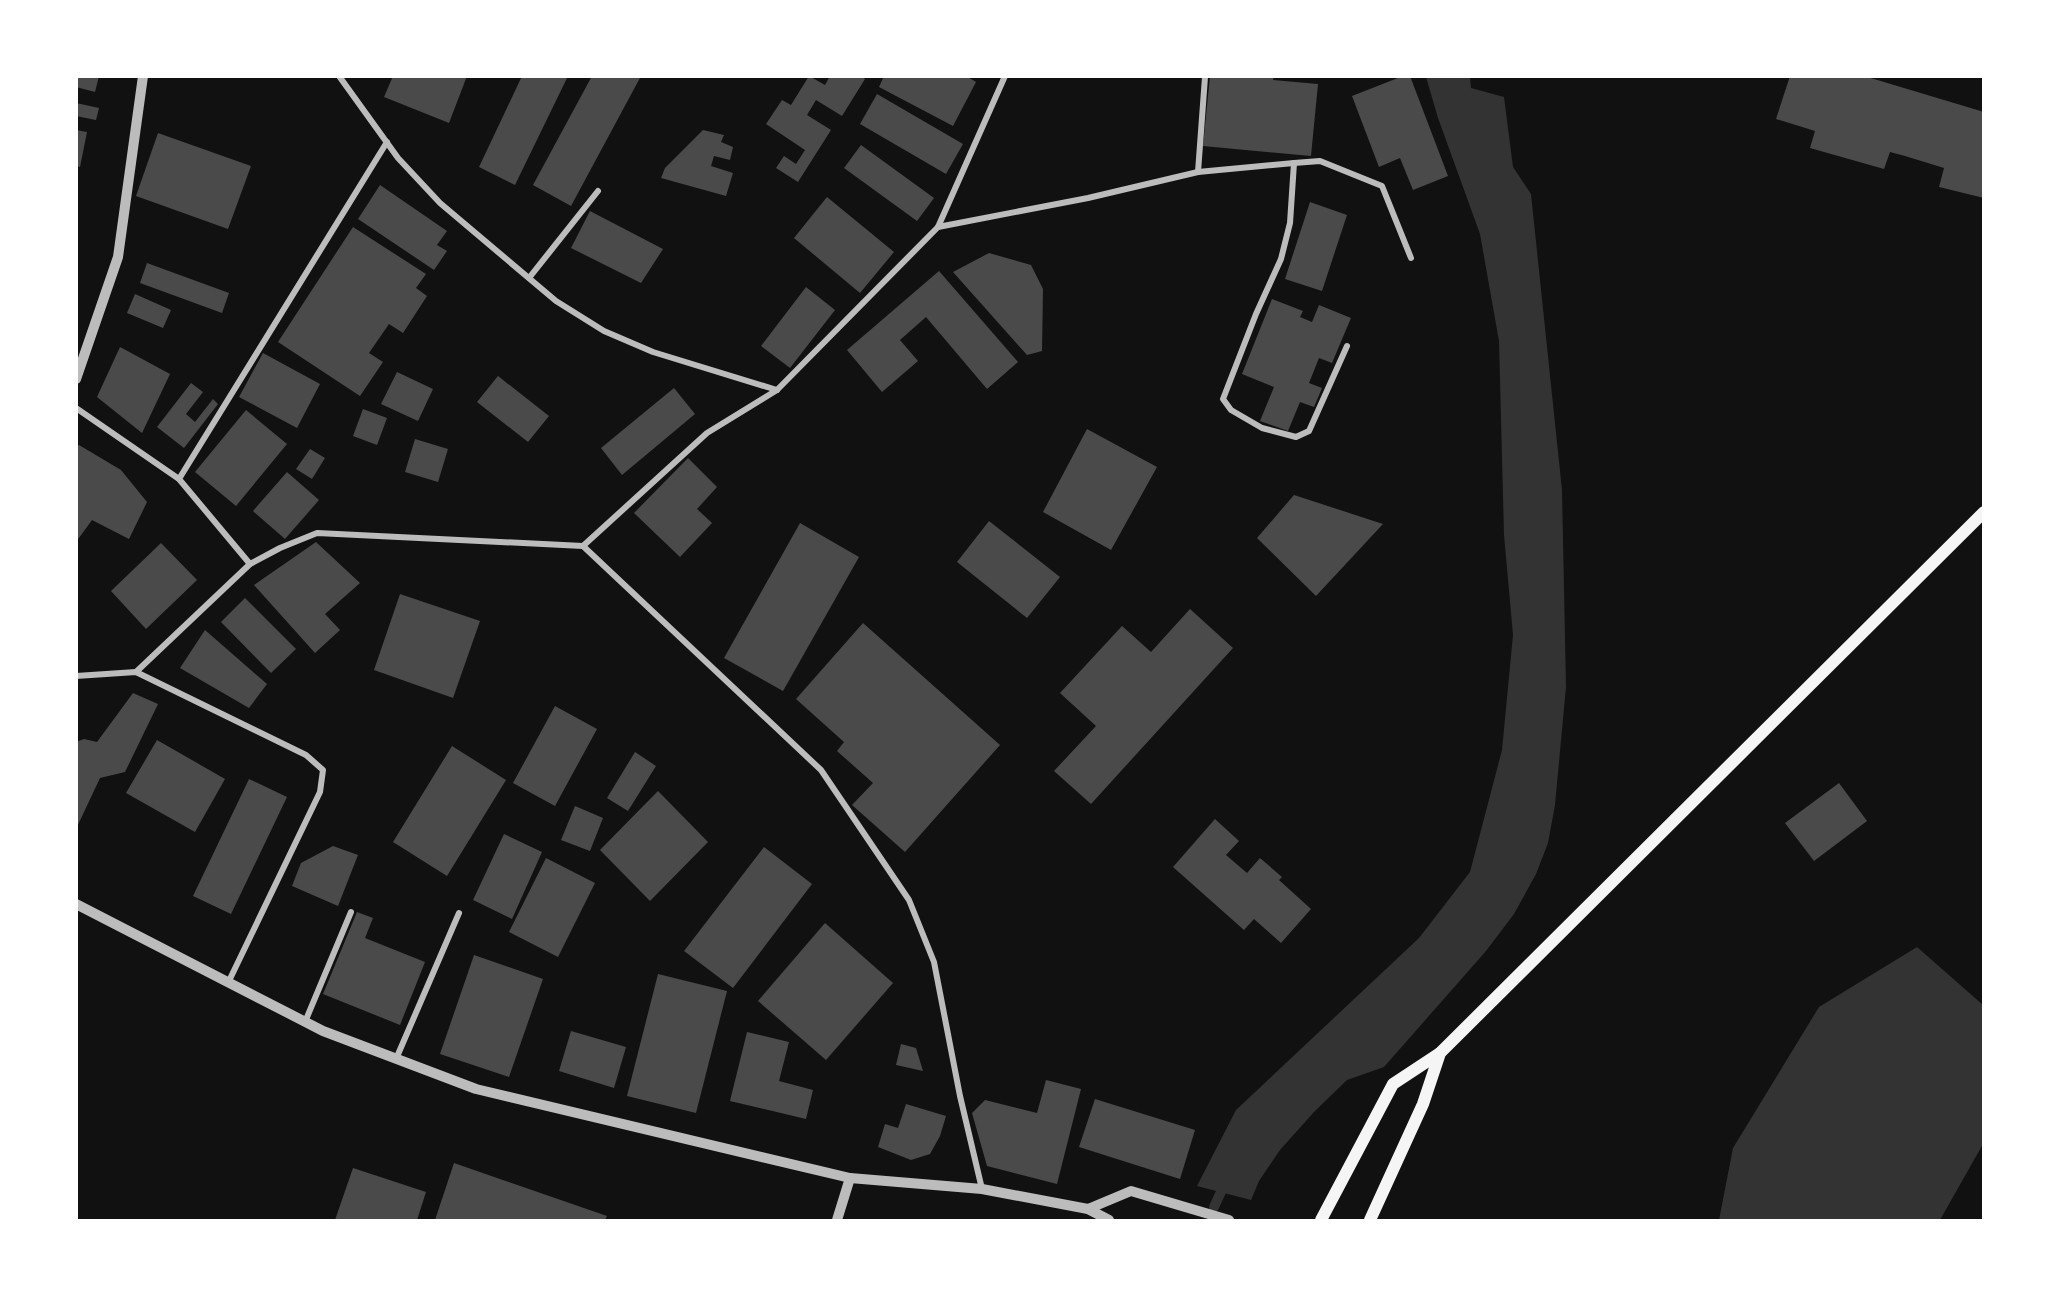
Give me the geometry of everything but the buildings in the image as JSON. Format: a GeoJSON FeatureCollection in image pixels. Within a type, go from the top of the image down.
{"type":"FeatureCollection","features":[{"type":"Feature","properties":{"kind":"main road"},"geometry":{"type":"LineString","coordinates":[[1321,1221],[1393,1084],[1440,1053],[1983,512]]}},
{"type":"Feature","properties":{"kind":"main road"},"geometry":{"type":"LineString","coordinates":[[1370,1221],[1423,1104],[1440,1053]]}},
{"type":"Feature","properties":{"kind":"street"},"geometry":{"type":"LineString","coordinates":[[76,380],[117,257],[143,76]]}},
{"type":"Feature","properties":{"kind":"street"},"geometry":{"type":"LineString","coordinates":[[339,76],[399,158],[440,203],[556,301],[604,331],[653,352],[777,390]]}},
{"type":"Feature","properties":{"kind":"street"},"geometry":{"type":"LineString","coordinates":[[583,546],[707,433],[777,390],[938,226],[1005,76]]}},
{"type":"Feature","properties":{"kind":"street"},"geometry":{"type":"LineString","coordinates":[[1198,172],[1205,77]]}},
{"type":"Feature","properties":{"kind":"street"},"geometry":{"type":"LineString","coordinates":[[179,479],[387,142]]}},
{"type":"Feature","properties":{"kind":"street"},"geometry":{"type":"LineString","coordinates":[[938,226],[1088,198],[1198,172],[1320,161],[1382,186],[1411,258]]}},
{"type":"Feature","properties":{"kind":"street"},"geometry":{"type":"LineString","coordinates":[[1294,163],[1290,223],[1281,259],[1256,314],[1223,399],[1231,410],[1262,428],[1296,437],[1309,431],[1347,346]]}},
{"type":"Feature","properties":{"kind":"street"},"geometry":{"type":"LineString","coordinates":[[529,278],[598,191]]}},
{"type":"Feature","properties":{"kind":"street"},"geometry":{"type":"LineString","coordinates":[[76,408],[179,479],[250,564]]}},
{"type":"Feature","properties":{"kind":"street"},"geometry":{"type":"LineString","coordinates":[[136,672],[250,564],[280,548],[317,533],[583,546],[821,770],[909,900],[934,962],[960,1096],[982,1189]]}},
{"type":"Feature","properties":{"kind":"street"},"geometry":{"type":"LineString","coordinates":[[76,676],[136,672],[306,755],[323,770],[321,792],[228,983]]}},
{"type":"Feature","properties":{"kind":"street"},"geometry":{"type":"LineString","coordinates":[[76,904],[323,1031],[476,1089],[850,1178],[982,1189],[1088,1209],[1109,1221]]}},
{"type":"Feature","properties":{"kind":"street"},"geometry":{"type":"LineString","coordinates":[[305,1022],[351,912]]}},
{"type":"Feature","properties":{"kind":"street"},"geometry":{"type":"LineString","coordinates":[[396,1059],[459,913]]}},
{"type":"Feature","properties":{"kind":"street"},"geometry":{"type":"LineString","coordinates":[[837,1221],[850,1178]]}},
{"type":"Feature","properties":{"kind":"street"},"geometry":{"type":"LineString","coordinates":[[1088,1209],[1131,1191],[1229,1221]]}},
{"type":"Feature","properties":{"kind":"shaded area"},"geometry":{"type":"Polygon","coordinates":[[[1426,77],[1470,77],[1471,88],[1504,97],[1513,167],[1531,194],[1562,490],[1566,687],[1555,805],[1548,843],[1536,874],[1514,914],[1486,951],[1384,1067],[1347,1080],[1314,1112],[1280,1150],[1259,1181],[1251,1200],[1197,1186],[1236,1110],[1419,938],[1470,872],[1502,750],[1513,635],[1504,535],[1499,341],[1480,234],[1438,118],[1426,77]]]}},
{"type":"Feature","properties":{"kind":"shaded area"},"geometry":{"type":"Polygon","coordinates":[[[1917,947],[1983,1005],[1983,1144],[1940,1220],[1719,1220],[1733,1148],[1819,1007],[1917,947]]]}},
{"type":"Feature","properties":{"kind":"waterway"},"geometry":{"type":"LineString","coordinates":[[1214,1207],[1226,1181]]}}]}
